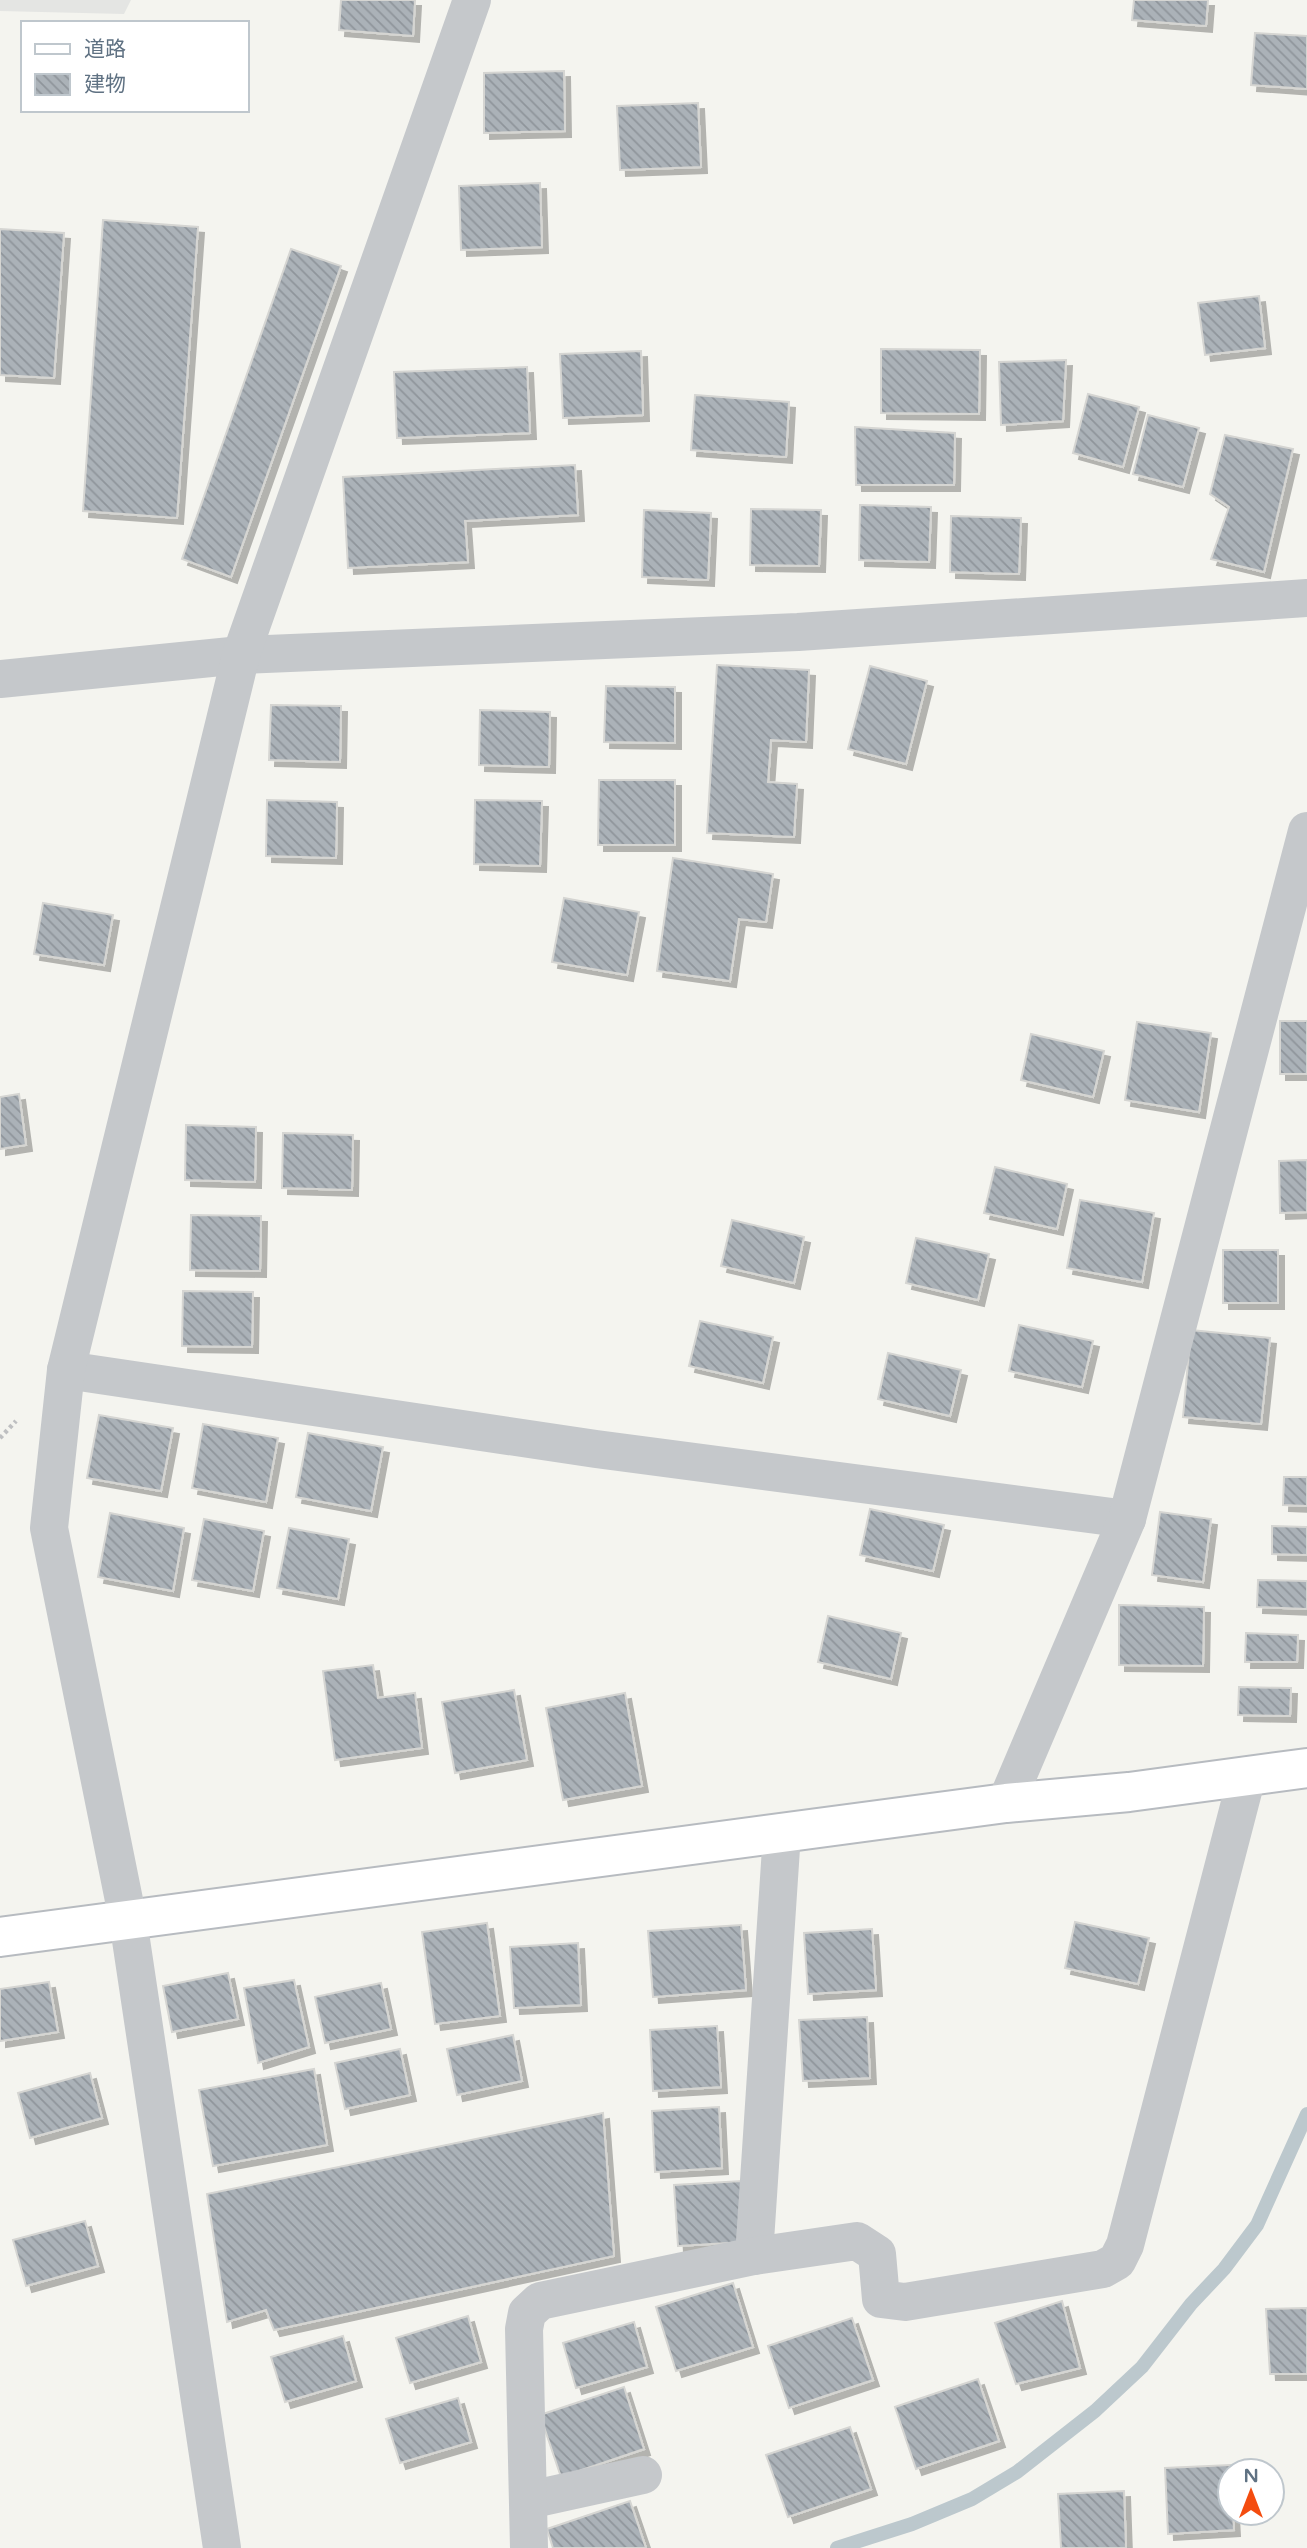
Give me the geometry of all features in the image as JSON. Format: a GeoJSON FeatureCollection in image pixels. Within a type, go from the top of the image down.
{"type":"FeatureCollection","features":[{"type":"Feature","properties":{"kind":"street"},"geometry":{"type":"LineString","coordinates":[[222,2548],[128,1920],[49,1528],[66,1370],[242,655],[472,0]]}},
{"type":"Feature","properties":{"kind":"street"},"geometry":{"type":"LineString","coordinates":[[0,679],[242,655],[811,631],[1307,598]]}},
{"type":"Feature","properties":{"kind":"street"},"geometry":{"type":"LineString","coordinates":[[1006,1803],[1127,1518],[1307,831]]}},
{"type":"Feature","properties":{"kind":"street"},"geometry":{"type":"LineString","coordinates":[[66,1370],[596,1449],[1127,1518]]}},
{"type":"Feature","properties":{"kind":"street"},"geometry":{"type":"LineString","coordinates":[[0,1937],[1006,1803],[1129,1792],[1307,1768]]}},
{"type":"Feature","properties":{"kind":"street"},"geometry":{"type":"LineString","coordinates":[[529,2548],[524,2329],[527,2313],[540,2301],[754,2256],[857,2241],[877,2254],[881,2299],[905,2302],[1103,2269],[1117,2261],[1125,2245],[1247,1776]]}},
{"type":"Feature","properties":{"kind":"street"},"geometry":{"type":"LineString","coordinates":[[754,2256],[782,1833]]}},
{"type":"Feature","properties":{"kind":"street"},"geometry":{"type":"LineString","coordinates":[[529,2500],[643,2475]]}},
{"type":"Feature","properties":{"kind":"shaded area"},"geometry":{"type":"Polygon","coordinates":[[[0,0],[131,0],[124,14],[0,11],[0,0]]]}},
{"type":"Feature","properties":{"kind":"building"},"geometry":{"type":"Polygon","coordinates":[[[341,0],[415,0],[413,36],[339,30],[341,0]]]}},
{"type":"Feature","properties":{"kind":"building"},"geometry":{"type":"Polygon","coordinates":[[[1134,0],[1208,0],[1206,26],[1132,20],[1134,0]]]}},
{"type":"Feature","properties":{"kind":"building"},"geometry":{"type":"Polygon","coordinates":[[[1255,33],[1307,36],[1307,89],[1251,85],[1255,33]]]}},
{"type":"Feature","properties":{"kind":"building"},"geometry":{"type":"Polygon","coordinates":[[[564,71],[565,131],[484,133],[484,73],[564,71]]]}},
{"type":"Feature","properties":{"kind":"building"},"geometry":{"type":"Polygon","coordinates":[[[698,103],[701,167],[620,170],[617,106],[698,103]]]}},
{"type":"Feature","properties":{"kind":"building"},"geometry":{"type":"Polygon","coordinates":[[[540,183],[542,247],[461,250],[459,186],[540,183]]]}},
{"type":"Feature","properties":{"kind":"building"},"geometry":{"type":"Polygon","coordinates":[[[103,220],[198,227],[177,518],[83,511],[103,220]]]}},
{"type":"Feature","properties":{"kind":"building"},"geometry":{"type":"Polygon","coordinates":[[[0,229],[64,233],[54,378],[0,375],[0,229]]]}},
{"type":"Feature","properties":{"kind":"building"},"geometry":{"type":"Polygon","coordinates":[[[291,249],[341,266],[231,577],[182,559],[291,249]]]}},
{"type":"Feature","properties":{"kind":"building"},"geometry":{"type":"Polygon","coordinates":[[[1259,296],[1265,348],[1205,355],[1198,303],[1259,296]]]}},
{"type":"Feature","properties":{"kind":"building"},"geometry":{"type":"Polygon","coordinates":[[[881,349],[980,350],[979,414],[881,413],[881,349]]]}},
{"type":"Feature","properties":{"kind":"building"},"geometry":{"type":"Polygon","coordinates":[[[641,351],[643,415],[563,418],[560,354],[641,351]]]}},
{"type":"Feature","properties":{"kind":"building"},"geometry":{"type":"Polygon","coordinates":[[[1066,360],[1063,421],[1001,425],[999,362],[1066,360]]]}},
{"type":"Feature","properties":{"kind":"building"},"geometry":{"type":"Polygon","coordinates":[[[527,367],[530,433],[397,438],[394,372],[527,367]]]}},
{"type":"Feature","properties":{"kind":"building"},"geometry":{"type":"Polygon","coordinates":[[[1088,394],[1139,407],[1123,467],[1073,453],[1088,394]]]}},
{"type":"Feature","properties":{"kind":"building"},"geometry":{"type":"Polygon","coordinates":[[[695,395],[789,402],[786,457],[691,450],[695,395]]]}},
{"type":"Feature","properties":{"kind":"building"},"geometry":{"type":"Polygon","coordinates":[[[1148,415],[1199,428],[1183,487],[1133,474],[1148,415]]]}},
{"type":"Feature","properties":{"kind":"building"},"geometry":{"type":"Polygon","coordinates":[[[855,427],[955,433],[954,485],[856,485],[855,427]]]}},
{"type":"Feature","properties":{"kind":"building"},"geometry":{"type":"Polygon","coordinates":[[[1225,435],[1293,449],[1264,572],[1211,559],[1229,507],[1210,494],[1225,435]]]}},
{"type":"Feature","properties":{"kind":"building"},"geometry":{"type":"Polygon","coordinates":[[[575,465],[578,515],[465,521],[468,562],[348,568],[343,477],[575,465]]]}},
{"type":"Feature","properties":{"kind":"building"},"geometry":{"type":"Polygon","coordinates":[[[860,505],[931,507],[929,562],[859,560],[860,505]]]}},
{"type":"Feature","properties":{"kind":"building"},"geometry":{"type":"Polygon","coordinates":[[[751,509],[821,510],[819,566],[750,565],[751,509]]]}},
{"type":"Feature","properties":{"kind":"building"},"geometry":{"type":"Polygon","coordinates":[[[644,510],[711,513],[708,580],[642,577],[644,510]]]}},
{"type":"Feature","properties":{"kind":"building"},"geometry":{"type":"Polygon","coordinates":[[[951,516],[1021,518],[1019,574],[950,572],[951,516]]]}},
{"type":"Feature","properties":{"kind":"building"},"geometry":{"type":"Polygon","coordinates":[[[717,665],[809,670],[806,742],[771,740],[768,782],[797,784],[794,837],[707,833],[717,665]]]}},
{"type":"Feature","properties":{"kind":"building"},"geometry":{"type":"Polygon","coordinates":[[[870,666],[927,681],[906,764],[848,749],[870,666]]]}},
{"type":"Feature","properties":{"kind":"building"},"geometry":{"type":"Polygon","coordinates":[[[606,686],[675,687],[675,743],[604,742],[606,686]]]}},
{"type":"Feature","properties":{"kind":"building"},"geometry":{"type":"Polygon","coordinates":[[[271,705],[341,706],[340,762],[269,760],[271,705]]]}},
{"type":"Feature","properties":{"kind":"building"},"geometry":{"type":"Polygon","coordinates":[[[480,710],[550,712],[549,767],[479,765],[480,710]]]}},
{"type":"Feature","properties":{"kind":"building"},"geometry":{"type":"Polygon","coordinates":[[[599,780],[675,780],[675,845],[598,845],[599,780]]]}},
{"type":"Feature","properties":{"kind":"building"},"geometry":{"type":"Polygon","coordinates":[[[267,800],[337,802],[336,858],[266,856],[267,800]]]}},
{"type":"Feature","properties":{"kind":"building"},"geometry":{"type":"Polygon","coordinates":[[[475,800],[542,801],[540,866],[474,864],[475,800]]]}},
{"type":"Feature","properties":{"kind":"building"},"geometry":{"type":"Polygon","coordinates":[[[673,858],[773,874],[766,922],[739,919],[730,981],[657,971],[673,858]]]}},
{"type":"Feature","properties":{"kind":"building"},"geometry":{"type":"Polygon","coordinates":[[[564,898],[639,912],[627,975],[552,962],[564,898]]]}},
{"type":"Feature","properties":{"kind":"building"},"geometry":{"type":"Polygon","coordinates":[[[43,903],[113,915],[104,965],[34,954],[43,903]]]}},
{"type":"Feature","properties":{"kind":"building"},"geometry":{"type":"Polygon","coordinates":[[[1280,1021],[1307,1021],[1307,1074],[1280,1074],[1280,1021]]]}},
{"type":"Feature","properties":{"kind":"building"},"geometry":{"type":"Polygon","coordinates":[[[1137,1022],[1211,1033],[1199,1112],[1125,1100],[1137,1022]]]}},
{"type":"Feature","properties":{"kind":"building"},"geometry":{"type":"Polygon","coordinates":[[[1031,1034],[1104,1051],[1093,1097],[1021,1080],[1031,1034]]]}},
{"type":"Feature","properties":{"kind":"building"},"geometry":{"type":"Polygon","coordinates":[[[19,1094],[26,1145],[0,1149],[0,1097],[19,1094]]]}},
{"type":"Feature","properties":{"kind":"building"},"geometry":{"type":"Polygon","coordinates":[[[186,1125],[256,1127],[255,1182],[185,1180],[186,1125]]]}},
{"type":"Feature","properties":{"kind":"building"},"geometry":{"type":"Polygon","coordinates":[[[283,1133],[353,1135],[352,1190],[282,1188],[283,1133]]]}},
{"type":"Feature","properties":{"kind":"building"},"geometry":{"type":"Polygon","coordinates":[[[1307,1160],[1307,1212],[1280,1213],[1279,1161],[1307,1160]]]}},
{"type":"Feature","properties":{"kind":"building"},"geometry":{"type":"Polygon","coordinates":[[[995,1167],[1067,1184],[1057,1229],[984,1213],[995,1167]]]}},
{"type":"Feature","properties":{"kind":"building"},"geometry":{"type":"Polygon","coordinates":[[[1080,1200],[1154,1213],[1142,1282],[1067,1268],[1080,1200]]]}},
{"type":"Feature","properties":{"kind":"building"},"geometry":{"type":"Polygon","coordinates":[[[191,1215],[261,1216],[260,1271],[190,1270],[191,1215]]]}},
{"type":"Feature","properties":{"kind":"building"},"geometry":{"type":"Polygon","coordinates":[[[732,1220],[804,1237],[794,1283],[721,1266],[732,1220]]]}},
{"type":"Feature","properties":{"kind":"building"},"geometry":{"type":"Polygon","coordinates":[[[916,1238],[989,1254],[978,1300],[906,1283],[916,1238]]]}},
{"type":"Feature","properties":{"kind":"building"},"geometry":{"type":"Polygon","coordinates":[[[1223,1250],[1278,1250],[1278,1303],[1223,1303],[1223,1250]]]}},
{"type":"Feature","properties":{"kind":"building"},"geometry":{"type":"Polygon","coordinates":[[[183,1291],[253,1292],[252,1347],[182,1346],[183,1291]]]}},
{"type":"Feature","properties":{"kind":"building"},"geometry":{"type":"Polygon","coordinates":[[[700,1321],[773,1337],[763,1383],[689,1366],[700,1321]]]}},
{"type":"Feature","properties":{"kind":"building"},"geometry":{"type":"Polygon","coordinates":[[[1019,1325],[1093,1341],[1082,1387],[1009,1371],[1019,1325]]]}},
{"type":"Feature","properties":{"kind":"building"},"geometry":{"type":"Polygon","coordinates":[[[1191,1330],[1270,1338],[1261,1424],[1183,1417],[1191,1330]]]}},
{"type":"Feature","properties":{"kind":"building"},"geometry":{"type":"Polygon","coordinates":[[[888,1353],[961,1370],[950,1416],[878,1399],[888,1353]]]}},
{"type":"Feature","properties":{"kind":"building"},"geometry":{"type":"Polygon","coordinates":[[[99,1415],[173,1428],[161,1491],[87,1478],[99,1415]]]}},
{"type":"Feature","properties":{"kind":"building"},"geometry":{"type":"Polygon","coordinates":[[[203,1424],[278,1438],[266,1502],[192,1488],[203,1424]]]}},
{"type":"Feature","properties":{"kind":"building"},"geometry":{"type":"Polygon","coordinates":[[[308,1433],[383,1447],[371,1511],[296,1497],[308,1433]]]}},
{"type":"Feature","properties":{"kind":"building"},"geometry":{"type":"Polygon","coordinates":[[[1284,1477],[1307,1477],[1307,1506],[1283,1505],[1284,1477]]]}},
{"type":"Feature","properties":{"kind":"building"},"geometry":{"type":"Polygon","coordinates":[[[870,1509],[944,1525],[933,1571],[860,1555],[870,1509]]]}},
{"type":"Feature","properties":{"kind":"building"},"geometry":{"type":"Polygon","coordinates":[[[1160,1512],[1211,1519],[1203,1582],[1152,1575],[1160,1512]]]}},
{"type":"Feature","properties":{"kind":"building"},"geometry":{"type":"Polygon","coordinates":[[[110,1513],[184,1528],[173,1591],[98,1577],[110,1513]]]}},
{"type":"Feature","properties":{"kind":"building"},"geometry":{"type":"Polygon","coordinates":[[[204,1519],[264,1531],[253,1591],[192,1580],[204,1519]]]}},
{"type":"Feature","properties":{"kind":"building"},"geometry":{"type":"Polygon","coordinates":[[[1272,1526],[1307,1527],[1307,1555],[1272,1554],[1272,1526]]]}},
{"type":"Feature","properties":{"kind":"building"},"geometry":{"type":"Polygon","coordinates":[[[289,1528],[349,1539],[338,1599],[277,1588],[289,1528]]]}},
{"type":"Feature","properties":{"kind":"building"},"geometry":{"type":"Polygon","coordinates":[[[1258,1580],[1307,1581],[1307,1609],[1257,1607],[1258,1580]]]}},
{"type":"Feature","properties":{"kind":"building"},"geometry":{"type":"Polygon","coordinates":[[[1119,1605],[1204,1607],[1203,1666],[1119,1665],[1119,1605]]]}},
{"type":"Feature","properties":{"kind":"building"},"geometry":{"type":"Polygon","coordinates":[[[828,1616],[901,1633],[891,1679],[818,1662],[828,1616]]]}},
{"type":"Feature","properties":{"kind":"building"},"geometry":{"type":"Polygon","coordinates":[[[1246,1633],[1298,1635],[1297,1662],[1245,1662],[1246,1633]]]}},
{"type":"Feature","properties":{"kind":"building"},"geometry":{"type":"Polygon","coordinates":[[[373,1665],[378,1698],[415,1693],[422,1748],[335,1760],[323,1671],[373,1665]]]}},
{"type":"Feature","properties":{"kind":"building"},"geometry":{"type":"Polygon","coordinates":[[[1239,1687],[1291,1688],[1290,1716],[1238,1715],[1239,1687]]]}},
{"type":"Feature","properties":{"kind":"building"},"geometry":{"type":"Polygon","coordinates":[[[514,1690],[527,1760],[455,1773],[442,1702],[514,1690]]]}},
{"type":"Feature","properties":{"kind":"building"},"geometry":{"type":"Polygon","coordinates":[[[625,1693],[642,1786],[563,1800],[546,1708],[625,1693]]]}},
{"type":"Feature","properties":{"kind":"building"},"geometry":{"type":"Polygon","coordinates":[[[1075,1922],[1149,1938],[1138,1984],[1065,1968],[1075,1922]]]}},
{"type":"Feature","properties":{"kind":"building"},"geometry":{"type":"Polygon","coordinates":[[[487,1923],[500,2016],[435,2024],[422,1932],[487,1923]]]}},
{"type":"Feature","properties":{"kind":"building"},"geometry":{"type":"Polygon","coordinates":[[[741,1925],[746,1990],[653,1997],[648,1931],[741,1925]]]}},
{"type":"Feature","properties":{"kind":"building"},"geometry":{"type":"Polygon","coordinates":[[[872,1929],[876,1990],[808,1994],[804,1933],[872,1929]]]}},
{"type":"Feature","properties":{"kind":"building"},"geometry":{"type":"Polygon","coordinates":[[[578,1943],[581,2005],[514,2008],[510,1947],[578,1943]]]}},
{"type":"Feature","properties":{"kind":"building"},"geometry":{"type":"Polygon","coordinates":[[[228,1973],[238,2019],[172,2032],[163,1986],[228,1973]]]}},
{"type":"Feature","properties":{"kind":"building"},"geometry":{"type":"Polygon","coordinates":[[[294,1980],[309,2047],[258,2063],[244,1988],[294,1980]]]}},
{"type":"Feature","properties":{"kind":"building"},"geometry":{"type":"Polygon","coordinates":[[[49,1982],[58,2032],[0,2041],[0,1989],[49,1982]]]}},
{"type":"Feature","properties":{"kind":"building"},"geometry":{"type":"Polygon","coordinates":[[[381,1983],[391,2029],[325,2043],[315,1997],[381,1983]]]}},
{"type":"Feature","properties":{"kind":"building"},"geometry":{"type":"Polygon","coordinates":[[[867,2017],[870,2078],[803,2081],[799,2020],[867,2017]]]}},
{"type":"Feature","properties":{"kind":"building"},"geometry":{"type":"Polygon","coordinates":[[[717,2026],[721,2087],[653,2091],[650,2030],[717,2026]]]}},
{"type":"Feature","properties":{"kind":"building"},"geometry":{"type":"Polygon","coordinates":[[[513,2035],[522,2081],[457,2095],[447,2049],[513,2035]]]}},
{"type":"Feature","properties":{"kind":"building"},"geometry":{"type":"Polygon","coordinates":[[[400,2049],[410,2095],[345,2109],[335,2063],[400,2049]]]}},
{"type":"Feature","properties":{"kind":"building"},"geometry":{"type":"Polygon","coordinates":[[[314,2069],[327,2145],[213,2166],[199,2090],[314,2069]]]}},
{"type":"Feature","properties":{"kind":"building"},"geometry":{"type":"Polygon","coordinates":[[[90,2073],[102,2118],[30,2138],[18,2093],[90,2073]]]}},
{"type":"Feature","properties":{"kind":"building"},"geometry":{"type":"Polygon","coordinates":[[[719,2107],[722,2168],[655,2172],[652,2111],[719,2107]]]}},
{"type":"Feature","properties":{"kind":"building"},"geometry":{"type":"Polygon","coordinates":[[[603,2113],[614,2256],[274,2330],[266,2310],[227,2322],[207,2194],[603,2113]]]}},
{"type":"Feature","properties":{"kind":"building"},"geometry":{"type":"Polygon","coordinates":[[[742,2181],[745,2242],[678,2246],[674,2185],[742,2181]]]}},
{"type":"Feature","properties":{"kind":"building"},"geometry":{"type":"Polygon","coordinates":[[[85,2221],[98,2266],[26,2286],[13,2240],[85,2221]]]}},
{"type":"Feature","properties":{"kind":"building"},"geometry":{"type":"Polygon","coordinates":[[[733,2283],[753,2347],[676,2371],[656,2307],[733,2283]]]}},
{"type":"Feature","properties":{"kind":"building"},"geometry":{"type":"Polygon","coordinates":[[[1062,2301],[1080,2368],[1016,2384],[995,2323],[1062,2301]]]}},
{"type":"Feature","properties":{"kind":"building"},"geometry":{"type":"Polygon","coordinates":[[[1307,2308],[1307,2374],[1270,2374],[1266,2309],[1307,2308]]]}},
{"type":"Feature","properties":{"kind":"building"},"geometry":{"type":"Polygon","coordinates":[[[468,2316],[481,2362],[410,2383],[396,2338],[468,2316]]]}},
{"type":"Feature","properties":{"kind":"building"},"geometry":{"type":"Polygon","coordinates":[[[852,2318],[873,2380],[789,2408],[768,2346],[852,2318]]]}},
{"type":"Feature","properties":{"kind":"building"},"geometry":{"type":"Polygon","coordinates":[[[634,2322],[647,2367],[576,2388],[563,2343],[634,2322]]]}},
{"type":"Feature","properties":{"kind":"building"},"geometry":{"type":"Polygon","coordinates":[[[343,2336],[356,2381],[285,2402],[271,2357],[343,2336]]]}},
{"type":"Feature","properties":{"kind":"building"},"geometry":{"type":"Polygon","coordinates":[[[978,2379],[999,2441],[916,2469],[895,2407],[978,2379]]]}},
{"type":"Feature","properties":{"kind":"building"},"geometry":{"type":"Polygon","coordinates":[[[624,2387],[644,2449],[561,2477],[540,2415],[624,2387]]]}},
{"type":"Feature","properties":{"kind":"building"},"geometry":{"type":"Polygon","coordinates":[[[458,2398],[471,2442],[400,2463],[386,2419],[458,2398]]]}},
{"type":"Feature","properties":{"kind":"building"},"geometry":{"type":"Polygon","coordinates":[[[850,2427],[871,2489],[788,2517],[766,2455],[850,2427]]]}},
{"type":"Feature","properties":{"kind":"building"},"geometry":{"type":"Polygon","coordinates":[[[1216,2466],[1216,2527],[1234,2527],[1234,2530],[1168,2534],[1165,2468],[1216,2466]]]}},
{"type":"Feature","properties":{"kind":"building"},"geometry":{"type":"Polygon","coordinates":[[[1124,2491],[1126,2548],[1061,2548],[1058,2494],[1124,2491]]]}},
{"type":"Feature","properties":{"kind":"building"},"geometry":{"type":"Polygon","coordinates":[[[630,2501],[646,2548],[553,2548],[547,2529],[630,2501]]]}},
{"type":"Feature","properties":{"kind":"waterway"},"geometry":{"type":"LineString","coordinates":[[837,2548],[912,2524],[972,2499],[1017,2472],[1095,2411],[1142,2367],[1257,2225],[1307,2114]]}}]}
